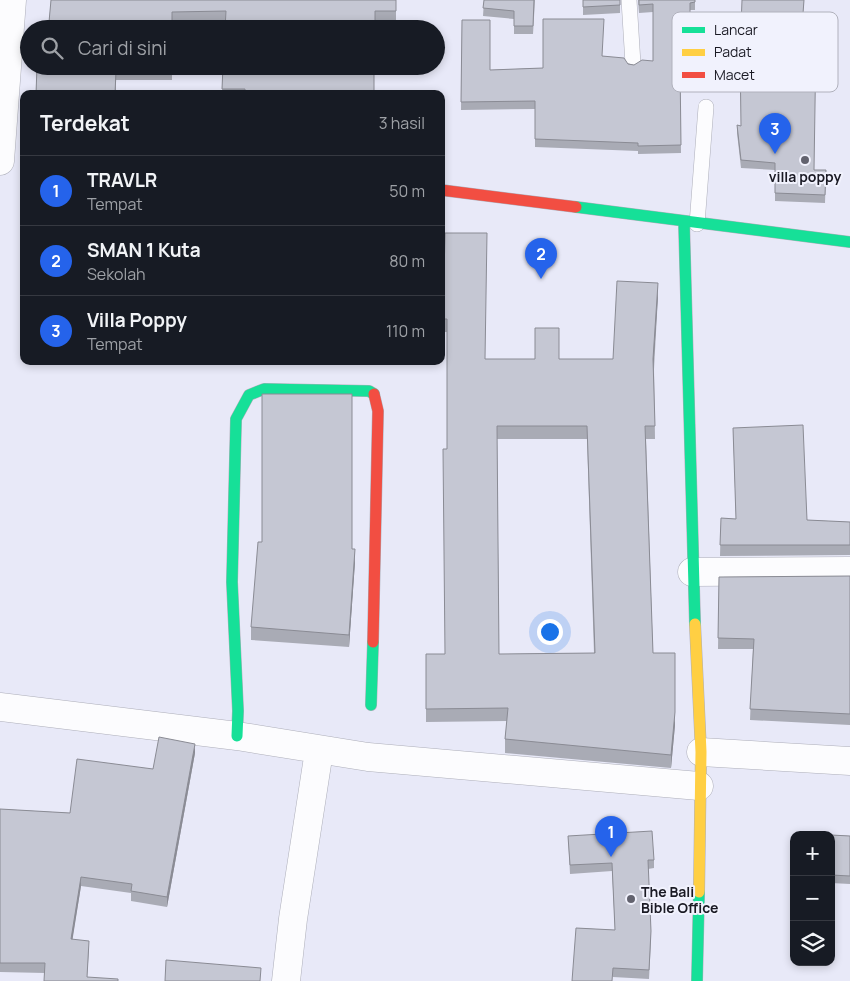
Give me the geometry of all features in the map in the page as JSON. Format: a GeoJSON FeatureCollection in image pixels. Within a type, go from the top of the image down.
{"type":"FeatureCollection","features":[{"type":"Feature","properties":{"kind":"street"},"geometry":{"type":"LineString","coordinates":[[6,147],[5,42],[12,0]]}},
{"type":"Feature","properties":{"kind":"street"},"geometry":{"type":"LineString","coordinates":[[445,191],[850,242]]}},
{"type":"Feature","properties":{"kind":"street"},"geometry":{"type":"LineString","coordinates":[[691,223],[692,572],[700,752],[698,786],[697,981]]}},
{"type":"Feature","properties":{"kind":"street"},"geometry":{"type":"LineString","coordinates":[[237,736],[238,711],[232,582],[236,419],[249,395],[264,389],[369,391],[377,399],[371,705]]}},
{"type":"Feature","properties":{"kind":"street"},"geometry":{"type":"LineString","coordinates":[[692,572],[850,571]]}},
{"type":"Feature","properties":{"kind":"street"},"geometry":{"type":"LineString","coordinates":[[0,707],[237,736],[368,757],[698,786]]}},
{"type":"Feature","properties":{"kind":"street"},"geometry":{"type":"LineString","coordinates":[[286,981],[293,919],[319,750]]}},
{"type":"Feature","properties":{"kind":"street"},"geometry":{"type":"LineString","coordinates":[[700,752],[850,761]]}},
{"type":"Feature","properties":{"kind":"lane"},"geometry":{"type":"LineString","coordinates":[[629,0],[634,64]]}},
{"type":"Feature","properties":{"kind":"lane"},"geometry":{"type":"LineString","coordinates":[[691,223],[706,107]]}},
{"type":"Feature","properties":{"kind":"building"},"geometry":{"type":"Polygon","coordinates":[[[51,0],[396,0],[396,11],[375,11],[375,20],[226,20],[226,11],[172,12],[172,20],[49,20],[51,0]]]}},
{"type":"Feature","properties":{"kind":"building"},"geometry":{"type":"Polygon","coordinates":[[[484,0],[534,0],[533,26],[514,26],[514,11],[483,8],[484,0]]]}},
{"type":"Feature","properties":{"kind":"building"},"geometry":{"type":"Polygon","coordinates":[[[583,0],[620,0],[620,5],[583,7],[583,0]]]}},
{"type":"Feature","properties":{"kind":"building"},"geometry":{"type":"Polygon","coordinates":[[[639,0],[695,0],[695,2],[690,3],[690,12],[672,12],[672,92],[680,92],[681,145],[638,146],[638,143],[535,139],[535,101],[461,102],[462,20],[490,20],[490,70],[543,68],[543,19],[604,19],[602,56],[624,58],[628,64],[634,65],[642,60],[653,61],[653,4],[639,5],[639,0]]]}},
{"type":"Feature","properties":{"kind":"building"},"geometry":{"type":"Polygon","coordinates":[[[742,0],[804,0],[803,12],[742,12],[742,0]]]}},
{"type":"Feature","properties":{"kind":"building"},"geometry":{"type":"Polygon","coordinates":[[[37,75],[116,75],[115,90],[36,90],[37,75]]]}},
{"type":"Feature","properties":{"kind":"building"},"geometry":{"type":"Polygon","coordinates":[[[223,75],[374,75],[374,90],[222,89],[223,75]]]}},
{"type":"Feature","properties":{"kind":"building"},"geometry":{"type":"Polygon","coordinates":[[[741,92],[815,92],[814,170],[826,170],[825,195],[775,193],[775,163],[741,160],[737,125],[741,126],[741,92]]]}},
{"type":"Feature","properties":{"kind":"building"},"geometry":{"type":"Polygon","coordinates":[[[445,233],[487,233],[485,359],[535,359],[535,328],[559,328],[559,359],[613,359],[617,281],[658,283],[653,359],[655,426],[645,426],[653,653],[675,653],[675,712],[671,755],[505,739],[508,708],[426,709],[426,654],[445,654],[443,449],[447,449],[447,319],[445,319],[445,233]],[[497,426],[499,654],[595,653],[587,426],[497,426]]]}},
{"type":"Feature","properties":{"kind":"building"},"geometry":{"type":"Polygon","coordinates":[[[262,394],[352,394],[352,549],[355,549],[349,635],[251,627],[258,542],[262,542],[262,394]]]}},
{"type":"Feature","properties":{"kind":"building"},"geometry":{"type":"Polygon","coordinates":[[[803,425],[807,520],[850,522],[850,545],[720,545],[721,518],[736,519],[733,428],[803,425]]]}},
{"type":"Feature","properties":{"kind":"building"},"geometry":{"type":"Polygon","coordinates":[[[850,576],[850,714],[750,709],[754,639],[718,638],[719,577],[850,576]]]}},
{"type":"Feature","properties":{"kind":"building"},"geometry":{"type":"Polygon","coordinates":[[[159,737],[195,744],[167,897],[131,891],[132,884],[81,877],[71,939],[89,941],[87,977],[118,979],[118,981],[44,981],[45,963],[0,963],[0,809],[70,813],[77,759],[153,769],[159,737]]]}},
{"type":"Feature","properties":{"kind":"building"},"geometry":{"type":"Polygon","coordinates":[[[652,831],[654,860],[648,860],[651,931],[649,970],[613,968],[612,981],[572,981],[576,928],[615,930],[612,863],[570,865],[568,836],[652,831]]]}},
{"type":"Feature","properties":{"kind":"building"},"geometry":{"type":"Polygon","coordinates":[[[835,835],[850,836],[850,876],[835,875],[835,835]]]}},
{"type":"Feature","properties":{"kind":"building"},"geometry":{"type":"Polygon","coordinates":[[[166,960],[261,968],[260,981],[165,981],[166,960]]]}},
{"type":"Feature","properties":{"kind":"traffic: fast"},"geometry":{"type":"LineString","coordinates":[[576,207],[850,242]]}},
{"type":"Feature","properties":{"kind":"traffic: fast"},"geometry":{"type":"LineString","coordinates":[[684,222],[695,624]]}},
{"type":"Feature","properties":{"kind":"traffic: fast"},"geometry":{"type":"LineString","coordinates":[[237,736],[238,711],[232,582],[236,419],[249,395],[264,389],[369,391],[374,394]]}},
{"type":"Feature","properties":{"kind":"traffic: fast"},"geometry":{"type":"LineString","coordinates":[[371,705],[373,642]]}},
{"type":"Feature","properties":{"kind":"traffic: fast"},"geometry":{"type":"LineString","coordinates":[[697,981],[699,892]]}},
{"type":"Feature","properties":{"kind":"traffic: slow"},"geometry":{"type":"LineString","coordinates":[[695,624],[701,752],[699,892]]}},
{"type":"Feature","properties":{"kind":"traffic: jam"},"geometry":{"type":"LineString","coordinates":[[445,191],[576,207]]}},
{"type":"Feature","properties":{"kind":"traffic: jam"},"geometry":{"type":"LineString","coordinates":[[373,642],[378,411],[374,394]]}},
{"type":"Feature","properties":{"kind":"place","name":"Villa Poppy"},"geometry":{"type":"Point","coordinates":[775,154]}},
{"type":"Feature","properties":{"kind":"place","name":"villa poppy"},"geometry":{"type":"Point","coordinates":[805,160]}},
{"type":"Feature","properties":{"kind":"place","name":"SMAN 1 Kuta"},"geometry":{"type":"Point","coordinates":[541,279]}},
{"type":"Feature","properties":{"kind":"place","name":"TRAVLR"},"geometry":{"type":"Point","coordinates":[611,857]}},
{"type":"Feature","properties":{"kind":"place","name":"The Bali Bible Office"},"geometry":{"type":"Point","coordinates":[631,899]}}]}
